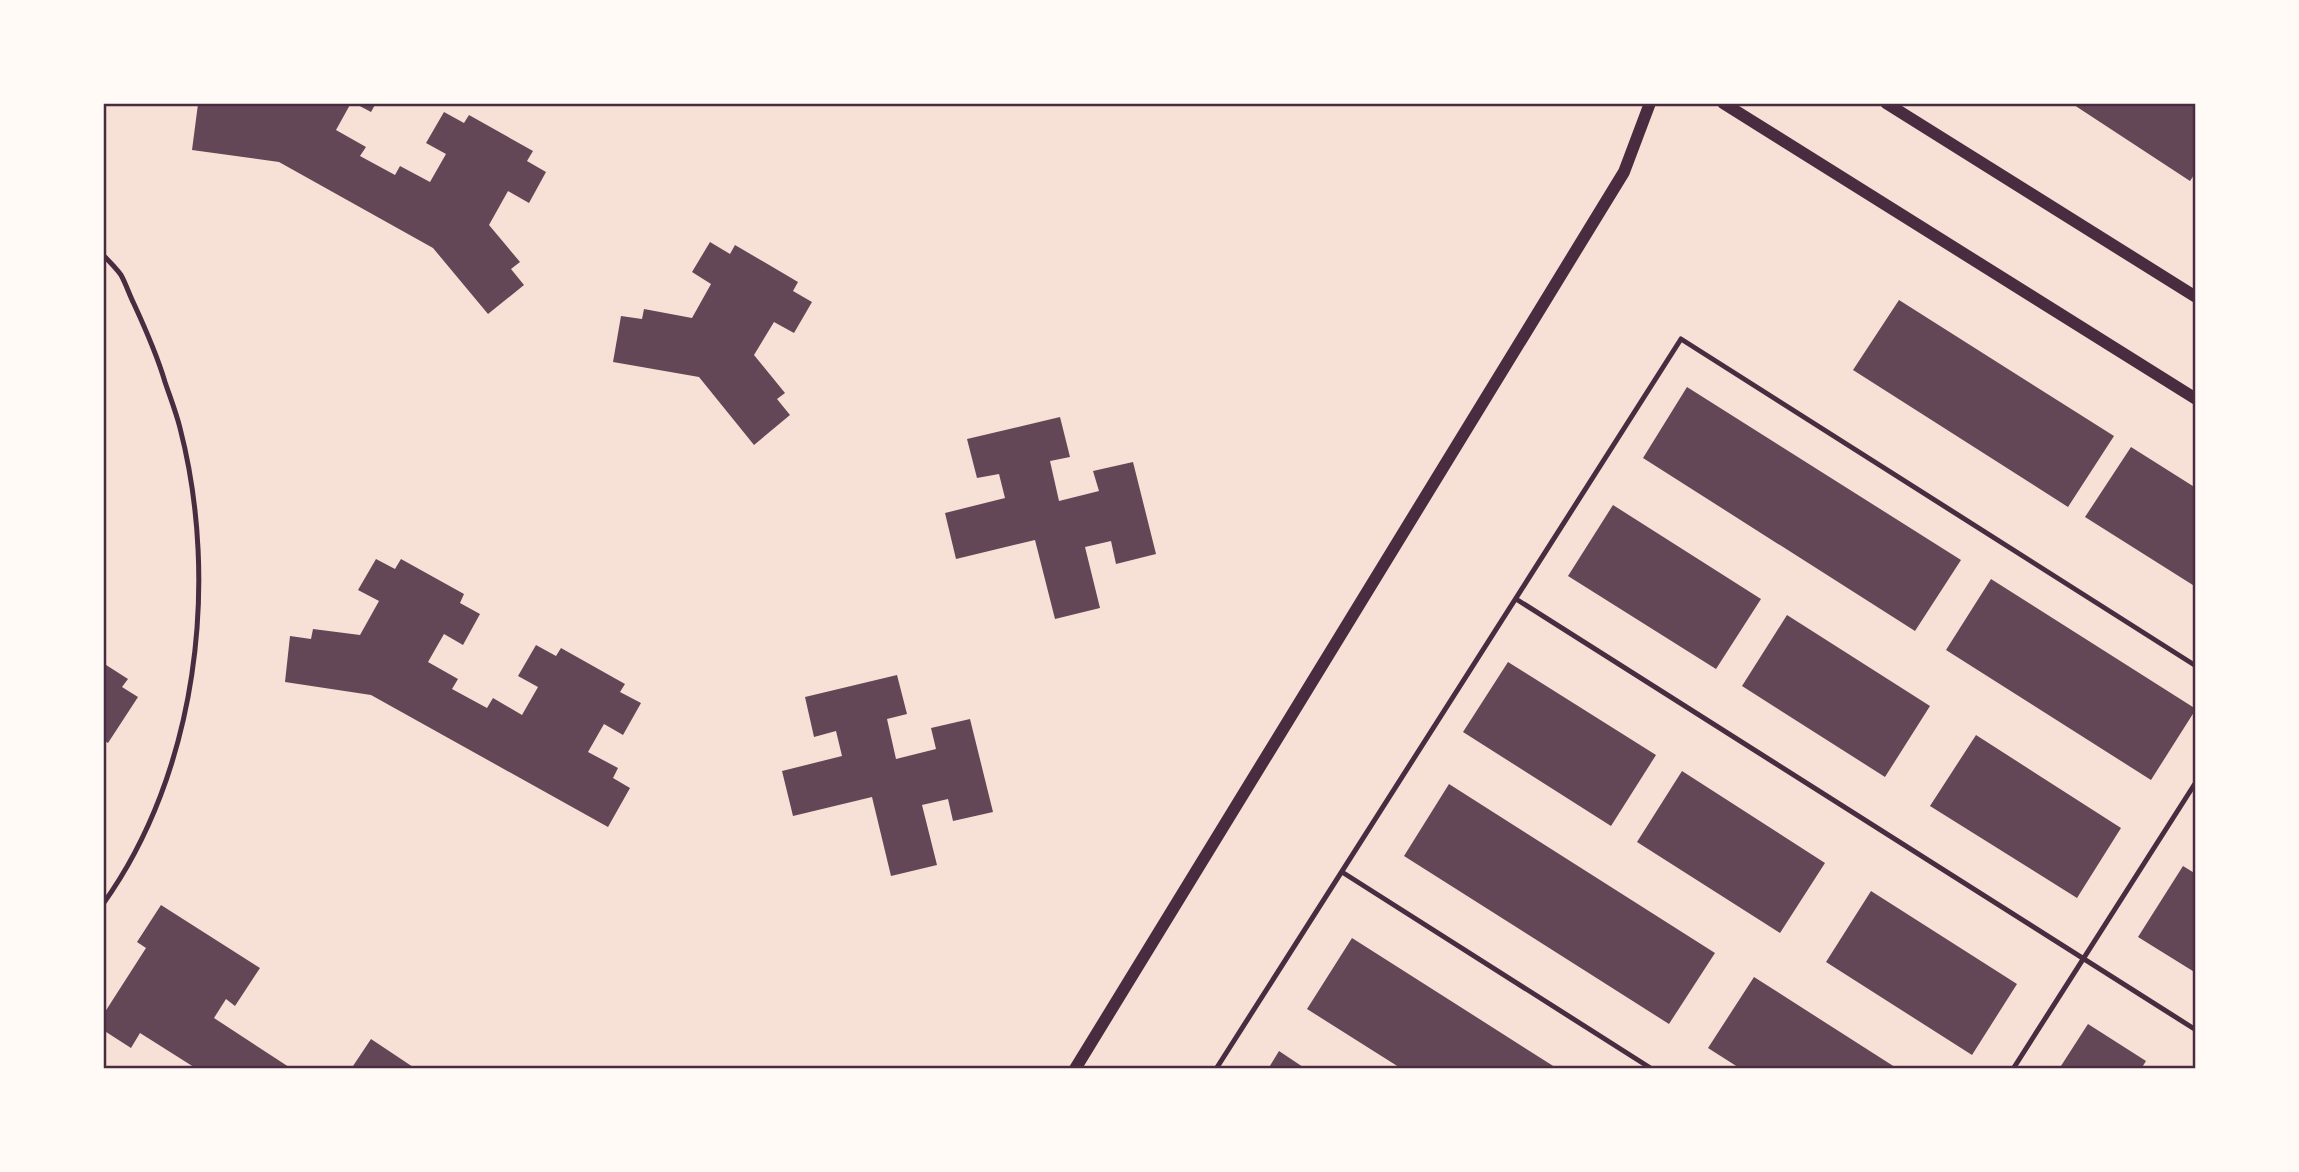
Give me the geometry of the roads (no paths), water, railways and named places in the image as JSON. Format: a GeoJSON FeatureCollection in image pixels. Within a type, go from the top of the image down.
{"type":"FeatureCollection","features":[{"type":"Feature","properties":{"kind":"street"},"geometry":{"type":"LineString","coordinates":[[1075,1069],[1624,172],[1650,103]]}},
{"type":"Feature","properties":{"kind":"street"},"geometry":{"type":"LineString","coordinates":[[1723,103],[2196,399]]}},
{"type":"Feature","properties":{"kind":"street"},"geometry":{"type":"LineString","coordinates":[[1886,103],[2196,297]]}},
{"type":"Feature","properties":{"kind":"lane"},"geometry":{"type":"LineString","coordinates":[[103,255],[120,275],[155,350],[180,429],[195,509],[199,592],[193,674],[177,748],[152,818],[117,885],[103,904]]}},
{"type":"Feature","properties":{"kind":"lane"},"geometry":{"type":"LineString","coordinates":[[1216,1069],[1681,339],[2196,666]]}},
{"type":"Feature","properties":{"kind":"lane"},"geometry":{"type":"LineString","coordinates":[[1516,599],[2196,1030]]}},
{"type":"Feature","properties":{"kind":"lane"},"geometry":{"type":"LineString","coordinates":[[2013,1069],[2196,782]]}},
{"type":"Feature","properties":{"kind":"lane"},"geometry":{"type":"LineString","coordinates":[[1342,872],[1652,1069]]}}]}
